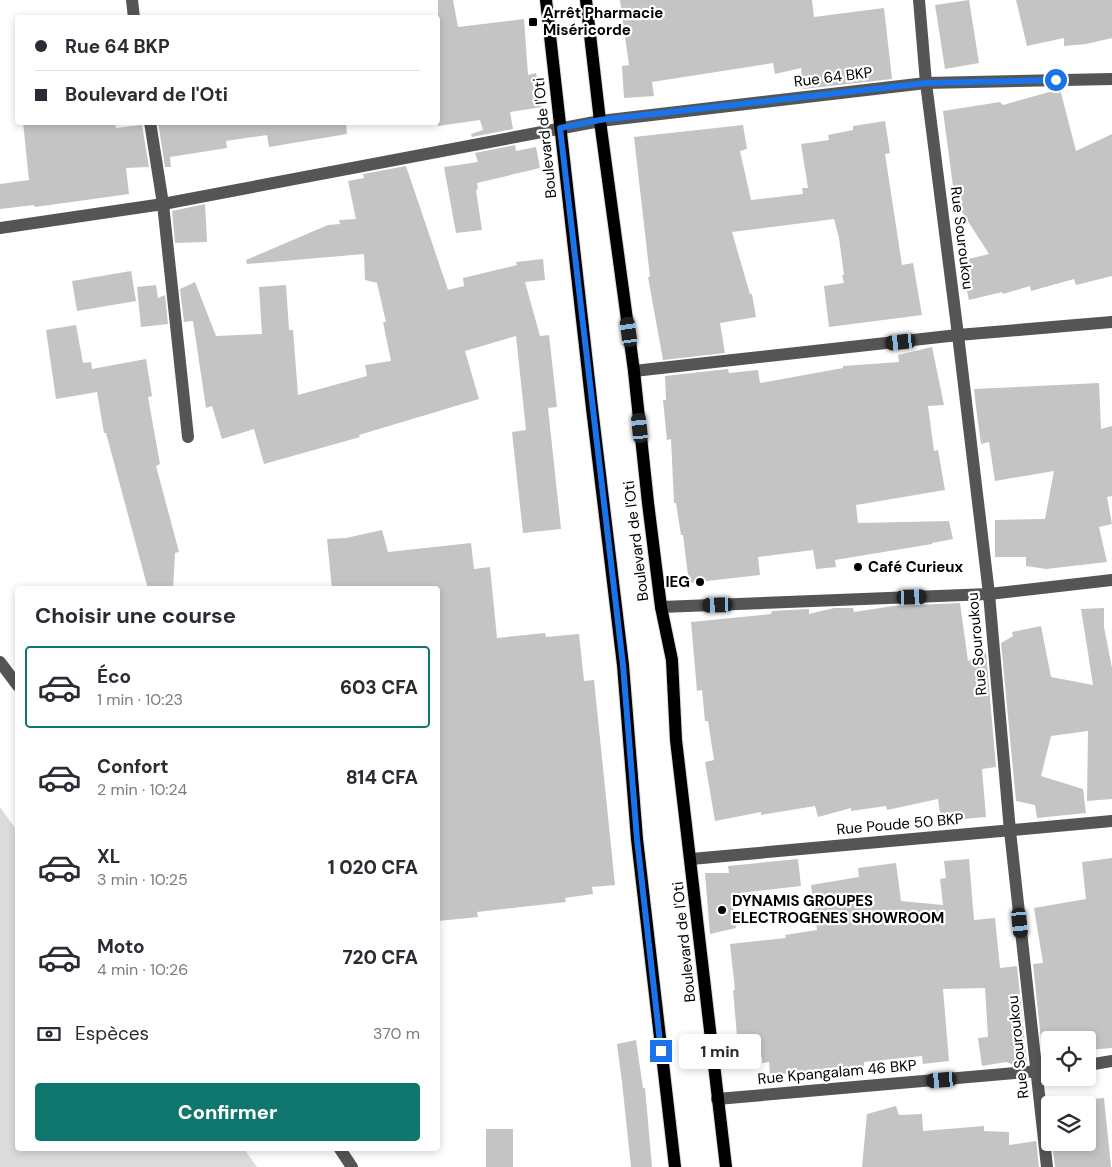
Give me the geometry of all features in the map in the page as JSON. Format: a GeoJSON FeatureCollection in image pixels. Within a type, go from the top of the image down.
{"type":"FeatureCollection","features":[{"type":"Feature","properties":{"kind":"main road","name":"Boulevard de l'Oti"},"geometry":{"type":"LineString","coordinates":[[546,0],[623,665],[638,848],[675,1167]]}},
{"type":"Feature","properties":{"kind":"main road","name":"Boulevard de l'Oti"},"geometry":{"type":"LineString","coordinates":[[586,0],[600,120],[634,371],[661,607],[672,660],[676,740],[726,1167]]}},
{"type":"Feature","properties":{"kind":"street"},"geometry":{"type":"LineString","coordinates":[[132,0],[134,15]]}},
{"type":"Feature","properties":{"kind":"street","name":"Rue Souroukou"},"geometry":{"type":"LineString","coordinates":[[919,0],[926,83],[989,594],[1010,831],[1047,1167]]}},
{"type":"Feature","properties":{"kind":"street","name":"Rue 64 BKP"},"geometry":{"type":"LineString","coordinates":[[0,228],[162,204],[600,120],[926,83],[1112,79]]}},
{"type":"Feature","properties":{"kind":"street"},"geometry":{"type":"LineString","coordinates":[[150,125],[162,204],[188,437]]}},
{"type":"Feature","properties":{"kind":"street"},"geometry":{"type":"LineString","coordinates":[[634,371],[958,335],[1112,322]]}},
{"type":"Feature","properties":{"kind":"street"},"geometry":{"type":"LineString","coordinates":[[661,607],[989,594],[1112,580]]}},
{"type":"Feature","properties":{"kind":"street"},"geometry":{"type":"LineString","coordinates":[[0,662],[15,682]]}},
{"type":"Feature","properties":{"kind":"street","name":"Rue Poude 50 BKP"},"geometry":{"type":"LineString","coordinates":[[691,859],[1112,821]]}},
{"type":"Feature","properties":{"kind":"street"},"geometry":{"type":"LineString","coordinates":[[1096,1063],[1112,1061]]}},
{"type":"Feature","properties":{"kind":"street","name":"Rue Kpangalam 46 BKP"},"geometry":{"type":"LineString","coordinates":[[717,1099],[1041,1071]]}},
{"type":"Feature","properties":{"kind":"street"},"geometry":{"type":"LineString","coordinates":[[341,1151],[352,1167]]}},
{"type":"Feature","properties":{"kind":"shaded area"},"geometry":{"type":"Polygon","coordinates":[[[0,807],[15,828],[15,1151],[245,1151],[257,1167],[0,1167],[0,807]]]}},
{"type":"Feature","properties":{"kind":"building"},"geometry":{"type":"Polygon","coordinates":[[[438,0],[453,0],[458,27],[524,19],[528,75],[536,73],[542,107],[510,112],[513,129],[472,137],[471,134],[483,130],[480,120],[438,126],[440,125],[440,15],[438,15],[438,0]]]}},
{"type":"Feature","properties":{"kind":"building"},"geometry":{"type":"Polygon","coordinates":[[[620,0],[812,0],[814,17],[884,8],[892,79],[803,89],[801,68],[775,74],[773,63],[652,82],[654,96],[624,98],[622,66],[629,65],[620,0]]]}},
{"type":"Feature","properties":{"kind":"building"},"geometry":{"type":"Polygon","coordinates":[[[969,0],[979,63],[945,69],[935,5],[969,0]]]}},
{"type":"Feature","properties":{"kind":"building"},"geometry":{"type":"Polygon","coordinates":[[[1016,0],[1112,0],[1112,38],[1086,44],[1064,46],[1064,38],[1027,46],[1016,0]]]}},
{"type":"Feature","properties":{"kind":"building"},"geometry":{"type":"Polygon","coordinates":[[[1060,89],[1076,151],[1112,134],[1112,276],[1076,285],[1074,279],[1031,291],[1030,286],[1003,294],[1002,292],[969,300],[960,261],[989,254],[955,201],[943,111],[1000,102],[1003,105],[1060,89]]]}},
{"type":"Feature","properties":{"kind":"building"},"geometry":{"type":"Polygon","coordinates":[[[885,121],[890,153],[885,154],[902,265],[913,263],[922,315],[829,327],[824,286],[844,283],[839,238],[834,219],[732,232],[750,294],[752,294],[756,317],[720,323],[725,353],[663,360],[648,277],[650,277],[634,137],[743,125],[747,149],[740,151],[751,200],[803,194],[802,188],[808,188],[801,144],[829,140],[828,135],[853,130],[853,126],[885,121]]]}},
{"type":"Feature","properties":{"kind":"building"},"geometry":{"type":"Polygon","coordinates":[[[23,125],[116,125],[116,128],[142,125],[149,167],[126,168],[129,194],[35,207],[34,205],[0,209],[0,184],[29,180],[23,125]]]}},
{"type":"Feature","properties":{"kind":"building"},"geometry":{"type":"Polygon","coordinates":[[[158,125],[346,125],[347,134],[269,147],[267,135],[226,141],[227,148],[170,157],[171,167],[165,167],[158,125]]]}},
{"type":"Feature","properties":{"kind":"building"},"geometry":{"type":"Polygon","coordinates":[[[515,145],[516,151],[536,147],[540,168],[477,183],[478,189],[476,190],[482,230],[456,233],[444,167],[478,162],[475,153],[515,145]]]}},
{"type":"Feature","properties":{"kind":"building"},"geometry":{"type":"Polygon","coordinates":[[[406,166],[448,290],[464,286],[463,278],[517,265],[516,262],[543,259],[545,280],[525,282],[540,336],[549,335],[557,407],[548,408],[561,529],[523,533],[512,432],[526,430],[516,336],[465,351],[479,399],[359,435],[360,437],[264,464],[254,429],[222,439],[212,406],[206,408],[193,321],[184,322],[180,289],[195,282],[216,336],[262,334],[259,287],[286,285],[289,330],[293,330],[298,395],[367,376],[365,365],[391,361],[383,322],[386,322],[377,283],[365,280],[364,254],[247,264],[246,260],[328,225],[340,224],[339,220],[356,219],[348,181],[364,178],[363,174],[406,166]]]}},
{"type":"Feature","properties":{"kind":"building"},"geometry":{"type":"Polygon","coordinates":[[[205,204],[207,242],[175,243],[172,211],[205,204]]]}},
{"type":"Feature","properties":{"kind":"building"},"geometry":{"type":"Polygon","coordinates":[[[131,271],[136,301],[77,311],[72,281],[131,271]]]}},
{"type":"Feature","properties":{"kind":"building"},"geometry":{"type":"Polygon","coordinates":[[[156,285],[158,298],[165,295],[168,324],[141,327],[137,287],[156,285]]]}},
{"type":"Feature","properties":{"kind":"building"},"geometry":{"type":"Polygon","coordinates":[[[76,325],[83,363],[91,362],[92,369],[146,359],[152,396],[148,397],[160,464],[156,466],[179,552],[175,553],[173,586],[147,586],[106,433],[104,433],[97,392],[56,399],[46,330],[76,325]]]}},
{"type":"Feature","properties":{"kind":"building"},"geometry":{"type":"Polygon","coordinates":[[[932,347],[944,405],[928,406],[934,451],[938,450],[945,490],[856,505],[858,523],[949,521],[953,539],[835,560],[836,567],[816,569],[813,550],[758,557],[760,575],[689,583],[683,535],[681,535],[676,503],[674,503],[671,439],[667,440],[663,400],[666,400],[665,376],[728,369],[729,373],[758,370],[760,383],[843,368],[843,366],[899,362],[898,355],[932,347]]]}},
{"type":"Feature","properties":{"kind":"building"},"geometry":{"type":"Polygon","coordinates":[[[1099,383],[1101,429],[1112,426],[1112,496],[1107,497],[1112,524],[1099,527],[1107,562],[1046,569],[1026,566],[1026,557],[995,557],[995,520],[1045,519],[1054,471],[995,481],[989,442],[981,444],[974,389],[1099,383]]]}},
{"type":"Feature","properties":{"kind":"building"},"geometry":{"type":"Polygon","coordinates":[[[382,530],[388,552],[471,543],[474,569],[490,567],[497,638],[545,633],[546,637],[579,634],[584,681],[594,680],[615,885],[592,887],[593,894],[565,898],[566,902],[477,912],[478,917],[440,921],[440,586],[332,586],[327,539],[346,538],[382,530]]]}},
{"type":"Feature","properties":{"kind":"building"},"geometry":{"type":"Polygon","coordinates":[[[960,603],[968,661],[986,652],[996,767],[982,769],[986,817],[941,821],[938,799],[887,810],[886,806],[851,811],[851,808],[818,817],[815,806],[761,815],[761,812],[715,821],[705,762],[714,760],[708,721],[705,721],[702,690],[697,691],[691,622],[771,614],[772,611],[809,609],[809,614],[834,608],[853,608],[854,612],[893,606],[960,603]]]}},
{"type":"Feature","properties":{"kind":"building"},"geometry":{"type":"Polygon","coordinates":[[[1104,608],[1104,627],[1112,668],[1112,799],[1087,801],[1088,731],[1051,736],[1041,776],[1083,789],[1086,813],[1037,818],[1035,805],[1016,801],[1001,643],[1013,636],[1012,632],[1041,626],[1051,677],[1093,685],[1081,609],[1104,608]]]}},
{"type":"Feature","properties":{"kind":"building"},"geometry":{"type":"Polygon","coordinates":[[[1112,858],[1112,1048],[1096,1049],[1096,1031],[1041,1031],[1041,1040],[1033,964],[1043,963],[1034,908],[1086,899],[1082,862],[1112,858]]]}},
{"type":"Feature","properties":{"kind":"building"},"geometry":{"type":"Polygon","coordinates":[[[798,859],[801,886],[731,894],[736,928],[710,934],[705,873],[729,873],[728,866],[798,859]]]}},
{"type":"Feature","properties":{"kind":"building"},"geometry":{"type":"Polygon","coordinates":[[[969,859],[974,920],[995,918],[1000,968],[1017,966],[1027,1064],[1014,1065],[1006,1062],[982,1066],[978,1038],[988,1037],[985,988],[943,989],[949,1061],[923,1064],[922,1056],[864,1062],[864,1068],[824,1076],[824,1073],[770,1074],[769,1062],[762,1063],[762,1057],[739,1059],[730,944],[786,938],[785,935],[817,930],[811,885],[859,877],[858,868],[896,863],[901,901],[943,905],[940,879],[946,878],[944,861],[969,859]]]}},
{"type":"Feature","properties":{"kind":"building"},"geometry":{"type":"Polygon","coordinates":[[[636,1040],[643,1088],[645,1088],[652,1167],[631,1167],[617,1044],[636,1040]]]}},
{"type":"Feature","properties":{"kind":"building"},"geometry":{"type":"Polygon","coordinates":[[[1104,1098],[1111,1167],[1055,1167],[1053,1151],[1096,1151],[1096,1099],[1104,1098]]]}},
{"type":"Feature","properties":{"kind":"building"},"geometry":{"type":"Polygon","coordinates":[[[896,1106],[899,1115],[922,1114],[923,1131],[984,1126],[984,1131],[1009,1132],[1009,1145],[1036,1141],[1039,1167],[862,1167],[867,1114],[896,1106]]]}},
{"type":"Feature","properties":{"kind":"building"},"geometry":{"type":"Polygon","coordinates":[[[486,1129],[513,1129],[513,1167],[486,1167],[486,1129]]]}},
{"type":"Feature","properties":{"kind":"place","name":"Arrêt Pharmacie Miséricorde"},"geometry":{"type":"Point","coordinates":[533,22]}},
{"type":"Feature","properties":{"kind":"place","name":"Café Curieux"},"geometry":{"type":"Point","coordinates":[858,567]}},
{"type":"Feature","properties":{"kind":"place","name":"IEG"},"geometry":{"type":"Point","coordinates":[700,582]}},
{"type":"Feature","properties":{"kind":"place","name":"DYNAMIS GROUPES ELECTROGENES SHOWROOM"},"geometry":{"type":"Point","coordinates":[722,910]}},
{"type":"Feature","properties":{"kind":"route"},"geometry":{"type":"LineString","coordinates":[[661,1051],[637,839],[623,665],[560,128],[600,120],[926,83],[1056,80]]}}]}
